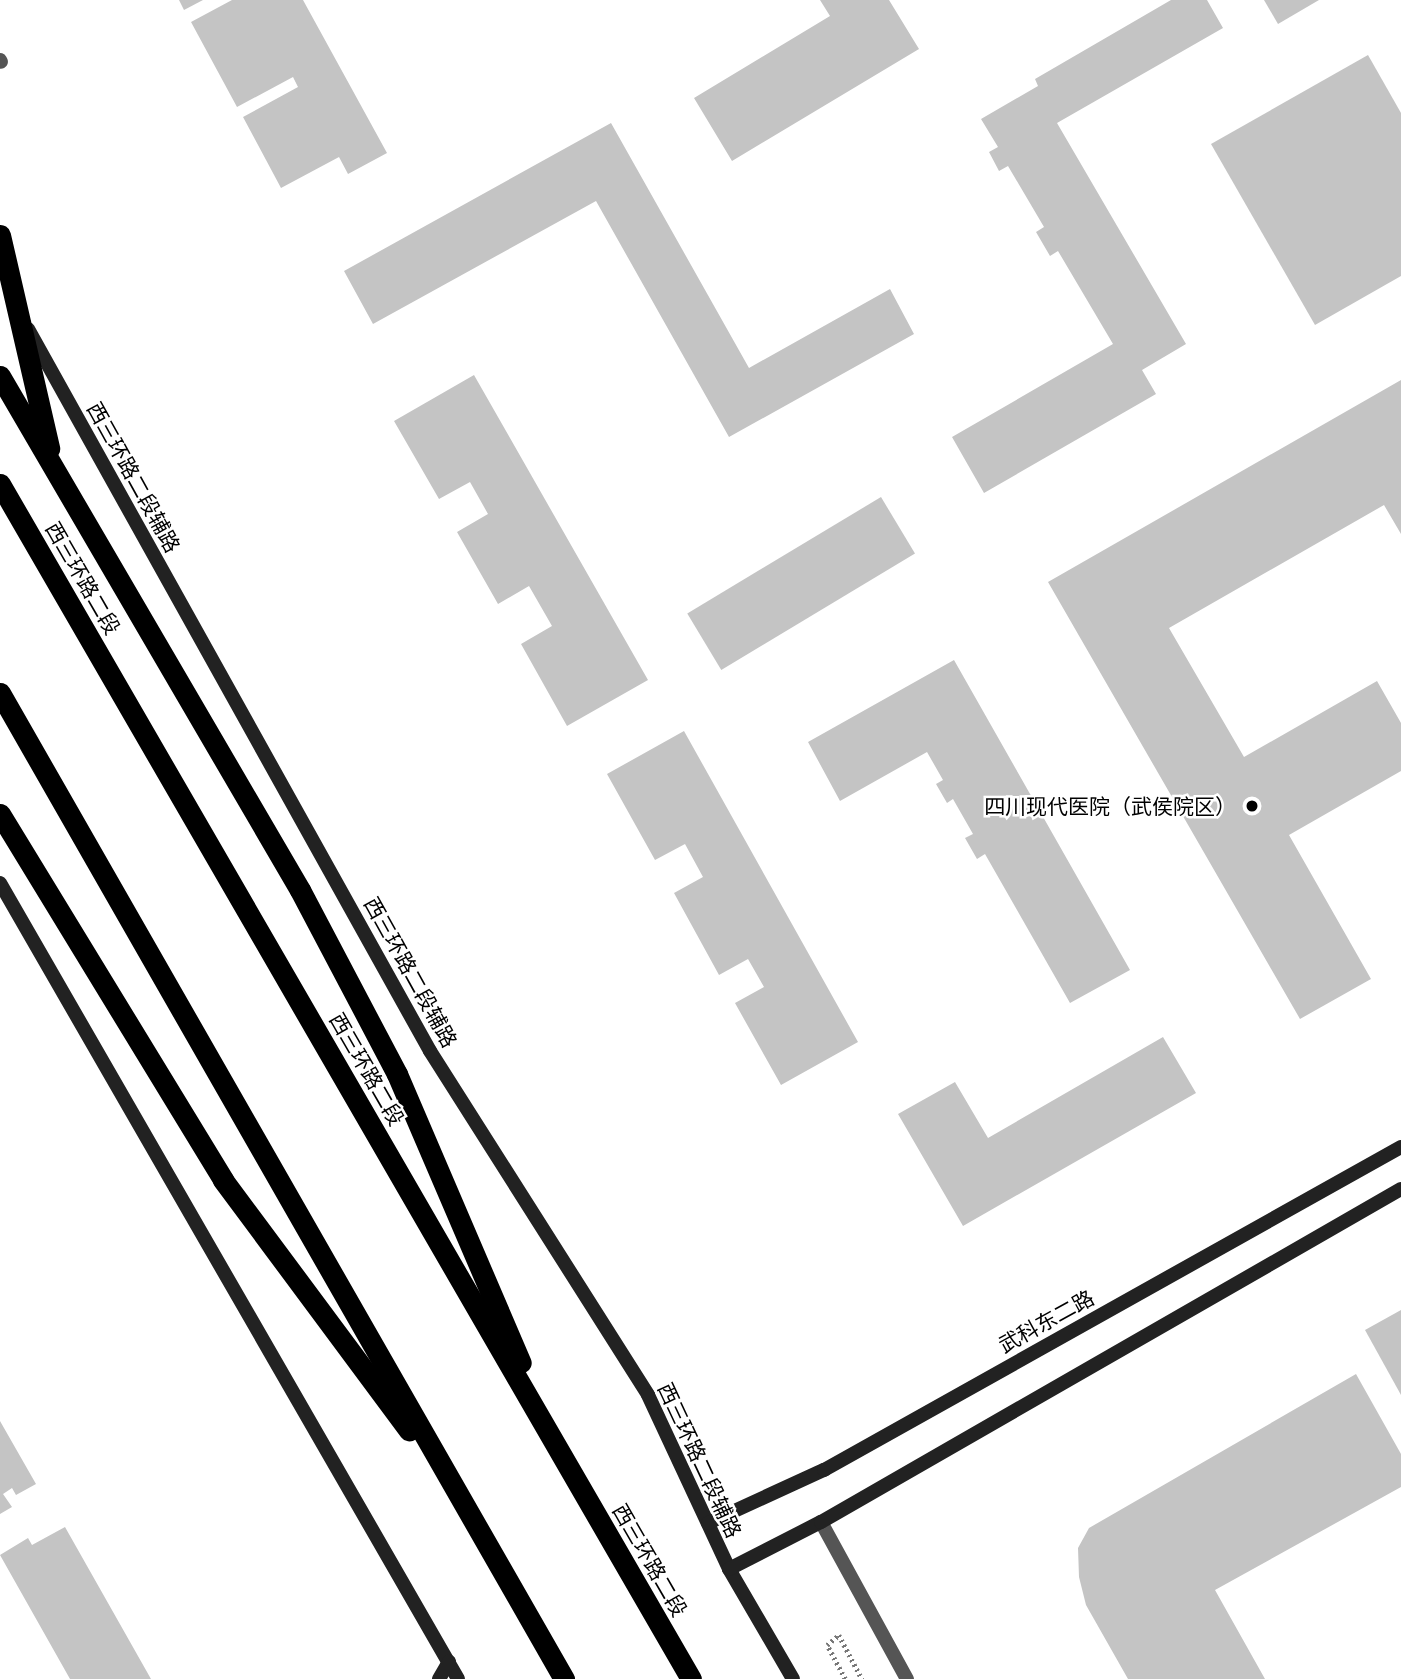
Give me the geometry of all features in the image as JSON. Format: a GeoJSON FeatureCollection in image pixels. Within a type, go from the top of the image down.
{"type":"FeatureCollection","features":[{"type":"Feature","properties":{"kind":"highway"},"geometry":{"type":"LineString","coordinates":[[0,235],[24,350],[56,474]]}},
{"type":"Feature","properties":{"kind":"highway"},"geometry":{"type":"LineString","coordinates":[[0,376],[300,890],[397,1074],[560,1453]]}},
{"type":"Feature","properties":{"kind":"highway","name":"西三环路二段"},"geometry":{"type":"LineString","coordinates":[[0,484],[691,1679]]}},
{"type":"Feature","properties":{"kind":"highway"},"geometry":{"type":"LineString","coordinates":[[0,693],[564,1679]]}},
{"type":"Feature","properties":{"kind":"highway"},"geometry":{"type":"LineString","coordinates":[[0,814],[223,1180],[466,1507]]}},
{"type":"Feature","properties":{"kind":"main road","name":"西三环路二段辅路"},"geometry":{"type":"LineString","coordinates":[[0,280],[430,1051],[648,1395],[729,1569],[793,1679]]}},
{"type":"Feature","properties":{"kind":"main road"},"geometry":{"type":"LineString","coordinates":[[0,883],[458,1679]]}},
{"type":"Feature","properties":{"kind":"main road","name":"武科东二路"},"geometry":{"type":"LineString","coordinates":[[708,1523],[824,1470],[1401,1147]]}},
{"type":"Feature","properties":{"kind":"main road"},"geometry":{"type":"LineString","coordinates":[[729,1569],[821,1522],[1401,1189]]}},
{"type":"Feature","properties":{"kind":"main road"},"geometry":{"type":"LineString","coordinates":[[439,1679],[449,1662]]}},
{"type":"Feature","properties":{"kind":"lane"},"geometry":{"type":"LineString","coordinates":[[821,1522],[907,1679]]}},
{"type":"Feature","properties":{"kind":"path"},"geometry":{"type":"LineString","coordinates":[[845,1679],[827,1645],[839,1635],[862,1678]]}},
{"type":"Feature","properties":{"kind":"building"},"geometry":{"type":"Polygon","coordinates":[[[179,0],[203,0],[184,10],[179,0]]]}},
{"type":"Feature","properties":{"kind":"building"},"geometry":{"type":"Polygon","coordinates":[[[232,0],[303,0],[387,153],[348,174],[339,157],[281,188],[243,117],[298,87],[293,77],[237,107],[191,22],[232,0]]]}},
{"type":"Feature","properties":{"kind":"building"},"geometry":{"type":"Polygon","coordinates":[[[820,0],[889,0],[919,49],[732,161],[694,98],[830,16],[820,0]]]}},
{"type":"Feature","properties":{"kind":"building"},"geometry":{"type":"Polygon","coordinates":[[[1171,0],[1207,0],[1223,28],[1057,123],[1186,344],[1142,370],[1156,394],[984,493],[952,437],[1113,344],[1058,251],[1050,256],[1036,232],[1044,227],[1008,166],[999,171],[989,152],[998,147],[981,119],[1038,86],[1035,79],[1171,0]]]}},
{"type":"Feature","properties":{"kind":"building"},"geometry":{"type":"Polygon","coordinates":[[[1264,0],[1319,0],[1278,24],[1264,0]]]}},
{"type":"Feature","properties":{"kind":"building"},"geometry":{"type":"Polygon","coordinates":[[[1368,55],[1401,113],[1401,276],[1315,325],[1211,144],[1368,55]]]}},
{"type":"Feature","properties":{"kind":"building"},"geometry":{"type":"Polygon","coordinates":[[[611,123],[749,368],[890,289],[914,334],[729,437],[596,201],[373,324],[344,271],[611,123]]]}},
{"type":"Feature","properties":{"kind":"building"},"geometry":{"type":"Polygon","coordinates":[[[474,375],[648,680],[567,726],[521,644],[552,626],[529,586],[498,604],[457,532],[488,514],[470,482],[439,499],[394,421],[474,375]]]}},
{"type":"Feature","properties":{"kind":"building"},"geometry":{"type":"Polygon","coordinates":[[[1401,380],[1401,534],[1384,505],[1169,628],[1244,757],[1377,681],[1401,723],[1401,771],[1289,835],[1371,979],[1300,1019],[1048,582],[1401,380]]]}},
{"type":"Feature","properties":{"kind":"building"},"geometry":{"type":"Polygon","coordinates":[[[881,497],[915,554],[721,670],[687,613],[881,497]]]}},
{"type":"Feature","properties":{"kind":"building"},"geometry":{"type":"Polygon","coordinates":[[[954,660],[1130,970],[1070,1003],[985,854],[977,859],[965,838],[973,834],[953,799],[947,803],[936,784],[943,780],[927,752],[840,801],[808,742],[954,660]]]}},
{"type":"Feature","properties":{"kind":"building"},"geometry":{"type":"Polygon","coordinates":[[[684,731],[858,1042],[781,1085],[735,1003],[764,987],[748,959],[719,975],[674,893],[703,877],[685,844],[655,860],[607,774],[684,731]]]}},
{"type":"Feature","properties":{"kind":"building"},"geometry":{"type":"Polygon","coordinates":[[[1163,1037],[1196,1093],[963,1226],[898,1114],[955,1082],[988,1138],[1163,1037]]]}},
{"type":"Feature","properties":{"kind":"building"},"geometry":{"type":"Polygon","coordinates":[[[1401,1310],[1401,1395],[1365,1330],[1401,1310]]]}},
{"type":"Feature","properties":{"kind":"building"},"geometry":{"type":"Polygon","coordinates":[[[1356,1374],[1401,1454],[1401,1487],[1215,1590],[1265,1679],[1128,1679],[1086,1605],[1079,1577],[1078,1548],[1089,1528],[1356,1374]]]}},
{"type":"Feature","properties":{"kind":"building"},"geometry":{"type":"Polygon","coordinates":[[[0,1421],[36,1484],[16,1495],[12,1488],[3,1494],[12,1507],[0,1514],[0,1421]]]}},
{"type":"Feature","properties":{"kind":"building"},"geometry":{"type":"Polygon","coordinates":[[[65,1527],[151,1679],[70,1679],[0,1555],[28,1538],[32,1545],[65,1527]]]}},
{"type":"Feature","properties":{"kind":"place","name":"四川现代医院（武侯院区）"},"geometry":{"type":"Point","coordinates":[1252,806]}}]}
